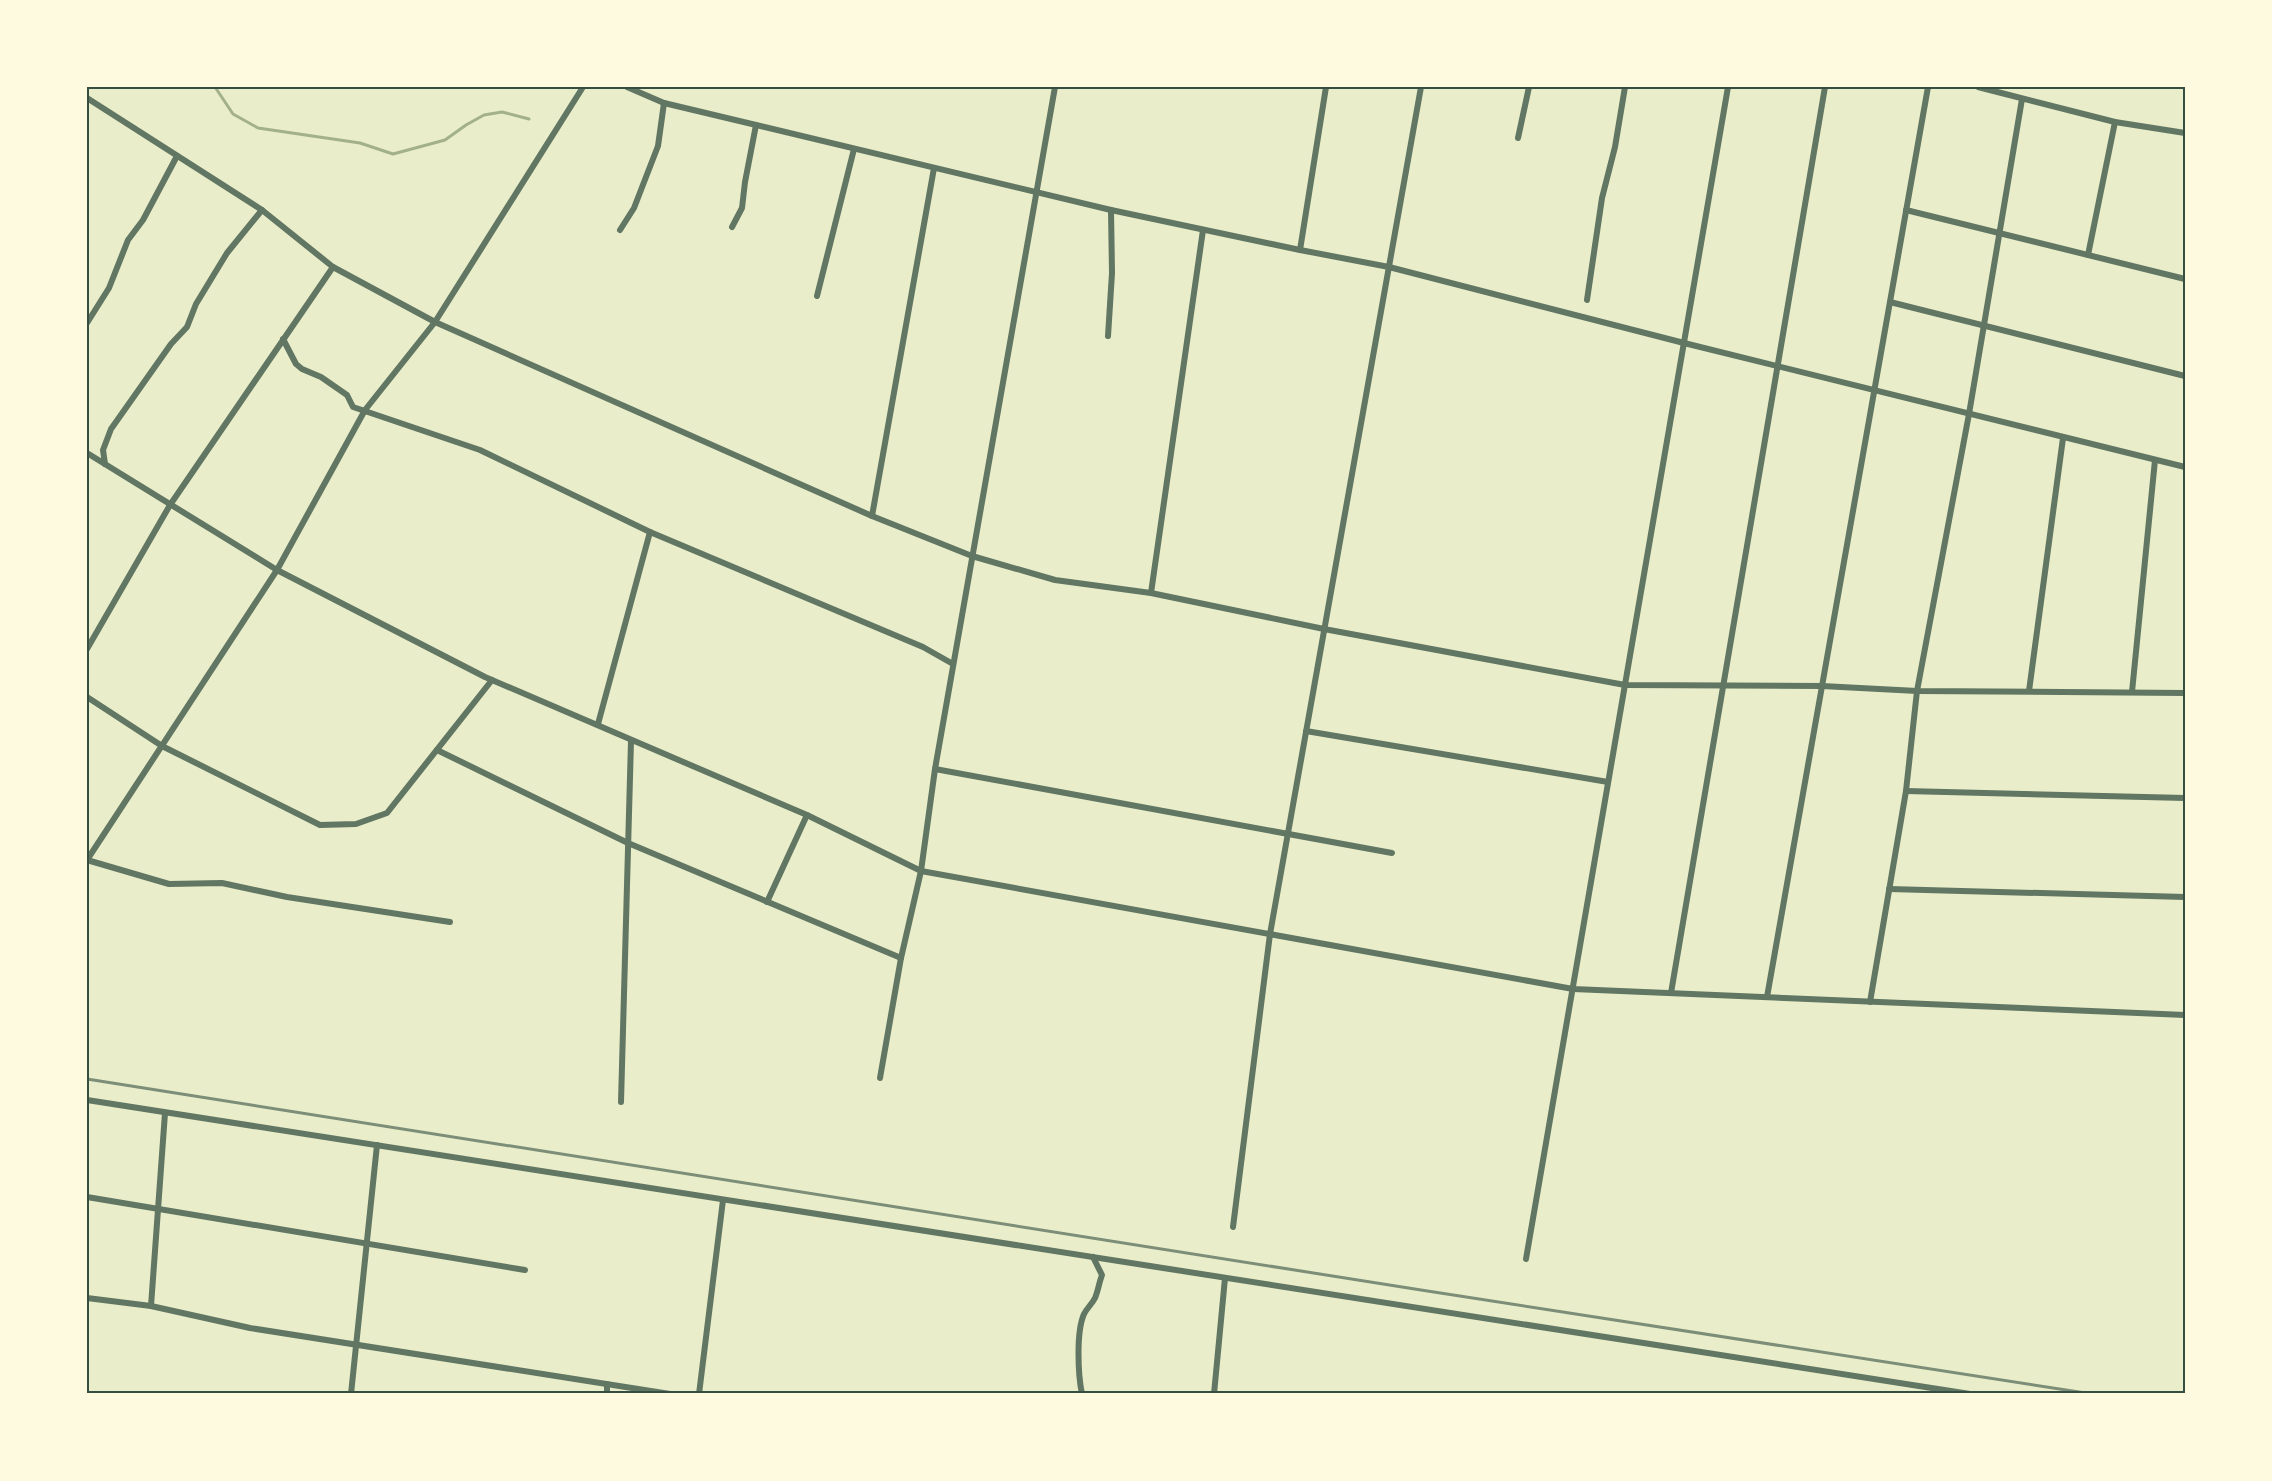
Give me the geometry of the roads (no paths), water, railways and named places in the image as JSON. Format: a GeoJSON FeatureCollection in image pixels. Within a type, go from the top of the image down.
{"type":"FeatureCollection","features":[{"type":"Feature","properties":{"kind":"street"},"geometry":{"type":"LineString","coordinates":[[450,922],[287,897],[222,883],[169,884],[87,860],[277,570],[365,410],[435,322],[583,87]]}},
{"type":"Feature","properties":{"kind":"street"},"geometry":{"type":"LineString","coordinates":[[627,87],[664,103],[1111,210],[1389,267],[2062,438],[2185,467]]}},
{"type":"Feature","properties":{"kind":"street"},"geometry":{"type":"LineString","coordinates":[[880,1078],[901,958],[921,871],[935,769],[1055,87]]}},
{"type":"Feature","properties":{"kind":"street"},"geometry":{"type":"LineString","coordinates":[[1300,250],[1326,87]]}},
{"type":"Feature","properties":{"kind":"street"},"geometry":{"type":"LineString","coordinates":[[1233,1227],[1270,934],[1421,87]]}},
{"type":"Feature","properties":{"kind":"street"},"geometry":{"type":"LineString","coordinates":[[1518,138],[1529,87]]}},
{"type":"Feature","properties":{"kind":"street"},"geometry":{"type":"LineString","coordinates":[[1587,300],[1602,198],[1615,147],[1625,87]]}},
{"type":"Feature","properties":{"kind":"street"},"geometry":{"type":"LineString","coordinates":[[1526,1259],[1728,87]]}},
{"type":"Feature","properties":{"kind":"street"},"geometry":{"type":"LineString","coordinates":[[1671,993],[1825,87]]}},
{"type":"Feature","properties":{"kind":"street"},"geometry":{"type":"LineString","coordinates":[[1767,997],[1928,87]]}},
{"type":"Feature","properties":{"kind":"street"},"geometry":{"type":"LineString","coordinates":[[1978,87],[2115,122],[2185,133]]}},
{"type":"Feature","properties":{"kind":"street"},"geometry":{"type":"LineString","coordinates":[[87,98],[262,210],[333,267],[435,322],[872,516],[972,556],[1055,580],[1151,593],[1324,629],[1625,685],[1822,686],[1917,691],[2185,693]]}},
{"type":"Feature","properties":{"kind":"street"},"geometry":{"type":"LineString","coordinates":[[1870,1002],[1906,791],[1917,691],[1969,414],[2022,99]]}},
{"type":"Feature","properties":{"kind":"street"},"geometry":{"type":"LineString","coordinates":[[620,230],[634,208],[658,146],[664,103]]}},
{"type":"Feature","properties":{"kind":"street"},"geometry":{"type":"LineString","coordinates":[[2088,255],[2115,122]]}},
{"type":"Feature","properties":{"kind":"street"},"geometry":{"type":"LineString","coordinates":[[732,227],[742,208],[756,125]]}},
{"type":"Feature","properties":{"kind":"street"},"geometry":{"type":"LineString","coordinates":[[817,296],[854,149]]}},
{"type":"Feature","properties":{"kind":"street"},"geometry":{"type":"LineString","coordinates":[[87,323],[109,288],[128,240],[144,220],[177,156]]}},
{"type":"Feature","properties":{"kind":"street"},"geometry":{"type":"LineString","coordinates":[[872,516],[934,168]]}},
{"type":"Feature","properties":{"kind":"street"},"geometry":{"type":"LineString","coordinates":[[105,464],[103,450],[111,429],[171,344],[187,327],[196,304],[227,253],[262,210]]}},
{"type":"Feature","properties":{"kind":"street"},"geometry":{"type":"LineString","coordinates":[[1108,336],[1112,273],[1111,210]]}},
{"type":"Feature","properties":{"kind":"street"},"geometry":{"type":"LineString","coordinates":[[1906,210],[2185,279]]}},
{"type":"Feature","properties":{"kind":"street"},"geometry":{"type":"LineString","coordinates":[[1151,593],[1203,230]]}},
{"type":"Feature","properties":{"kind":"street"},"geometry":{"type":"LineString","coordinates":[[87,649],[170,505],[333,267]]}},
{"type":"Feature","properties":{"kind":"street"},"geometry":{"type":"LineString","coordinates":[[1890,302],[2185,376]]}},
{"type":"Feature","properties":{"kind":"street"},"geometry":{"type":"LineString","coordinates":[[284,339],[296,364],[321,377],[347,395],[353,407],[480,450],[650,532],[923,646],[953,664]]}},
{"type":"Feature","properties":{"kind":"street"},"geometry":{"type":"LineString","coordinates":[[2029,691],[2062,438]]}},
{"type":"Feature","properties":{"kind":"street"},"geometry":{"type":"LineString","coordinates":[[87,453],[277,570],[492,680],[807,815],[921,871],[1572,989],[2185,1015]]}},
{"type":"Feature","properties":{"kind":"street"},"geometry":{"type":"LineString","coordinates":[[2132,692],[2155,460]]}},
{"type":"Feature","properties":{"kind":"street"},"geometry":{"type":"LineString","coordinates":[[598,724],[650,532]]}},
{"type":"Feature","properties":{"kind":"street"},"geometry":{"type":"LineString","coordinates":[[87,697],[162,746],[320,825],[356,824],[387,813],[492,680]]}},
{"type":"Feature","properties":{"kind":"street"},"geometry":{"type":"LineString","coordinates":[[1306,731],[1608,782]]}},
{"type":"Feature","properties":{"kind":"street"},"geometry":{"type":"LineString","coordinates":[[621,1102],[631,741]]}},
{"type":"Feature","properties":{"kind":"street"},"geometry":{"type":"LineString","coordinates":[[437,750],[628,843],[901,958]]}},
{"type":"Feature","properties":{"kind":"street"},"geometry":{"type":"LineString","coordinates":[[935,769],[1392,853]]}},
{"type":"Feature","properties":{"kind":"street"},"geometry":{"type":"LineString","coordinates":[[1906,791],[2185,798]]}},
{"type":"Feature","properties":{"kind":"street"},"geometry":{"type":"LineString","coordinates":[[767,902],[807,815]]}},
{"type":"Feature","properties":{"kind":"street"},"geometry":{"type":"LineString","coordinates":[[1889,889],[2185,897]]}},
{"type":"Feature","properties":{"kind":"street"},"geometry":{"type":"LineString","coordinates":[[87,1100],[1970,1394]]}},
{"type":"Feature","properties":{"kind":"street"},"geometry":{"type":"LineString","coordinates":[[151,1306],[165,1113]]}},
{"type":"Feature","properties":{"kind":"street"},"geometry":{"type":"LineString","coordinates":[[351,1394],[377,1146]]}},
{"type":"Feature","properties":{"kind":"street"},"geometry":{"type":"LineString","coordinates":[[87,1197],[525,1270]]}},
{"type":"Feature","properties":{"kind":"street"},"geometry":{"type":"LineString","coordinates":[[699,1394],[723,1200]]}},
{"type":"Feature","properties":{"kind":"street"},"geometry":{"type":"LineString","coordinates":[[1082,1394],[1079,1382],[1078,1336],[1084,1314],[1094,1300],[1102,1275],[1093,1257]]}},
{"type":"Feature","properties":{"kind":"street"},"geometry":{"type":"LineString","coordinates":[[1214,1394],[1225,1278]]}},
{"type":"Feature","properties":{"kind":"street"},"geometry":{"type":"LineString","coordinates":[[87,1298],[151,1306],[250,1328],[670,1394]]}},
{"type":"Feature","properties":{"kind":"street"},"geometry":{"type":"LineString","coordinates":[[607,1384],[607,1394]]}},
{"type":"Feature","properties":{"kind":"waterway"},"geometry":{"type":"LineString","coordinates":[[215,87],[233,114],[258,128],[360,143],[393,154],[445,140],[484,115],[502,112],[529,119]]}},
{"type":"Feature","properties":{"kind":"railway"},"geometry":{"type":"LineString","coordinates":[[87,1079],[2092,1394]]}}]}
